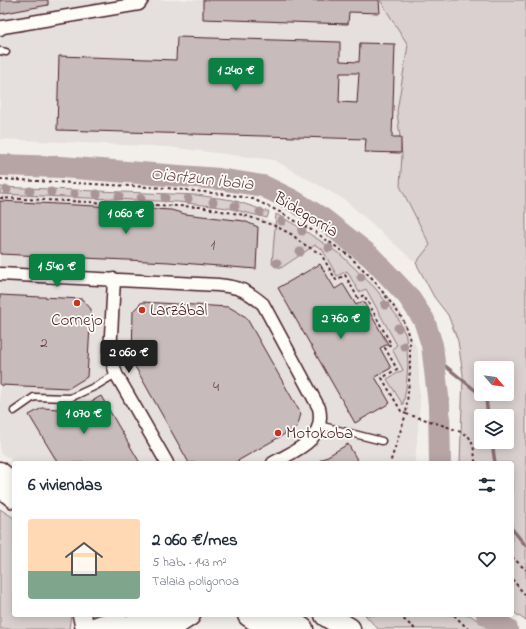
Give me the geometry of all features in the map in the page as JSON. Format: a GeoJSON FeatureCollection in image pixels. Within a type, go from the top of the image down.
{"type":"FeatureCollection","features":[{"type":"Feature","properties":{"kind":"highway"},"geometry":{"type":"LineString","coordinates":[[121,623],[148,623],[162,617]]}},
{"type":"Feature","properties":{"kind":"highway"},"geometry":{"type":"LineString","coordinates":[[168,629],[186,617]]}},
{"type":"Feature","properties":{"kind":"highway"},"geometry":{"type":"LineString","coordinates":[[253,617],[270,629]]}},
{"type":"Feature","properties":{"kind":"highway"},"geometry":{"type":"LineString","coordinates":[[282,617],[294,629]]}},
{"type":"Feature","properties":{"kind":"highway"},"geometry":{"type":"LineString","coordinates":[[283,617],[302,629]]}},
{"type":"Feature","properties":{"kind":"highway"},"geometry":{"type":"LineString","coordinates":[[301,617],[317,629]]}},
{"type":"Feature","properties":{"kind":"highway"},"geometry":{"type":"LineString","coordinates":[[313,617],[332,629]]}},
{"type":"Feature","properties":{"kind":"highway"},"geometry":{"type":"LineString","coordinates":[[329,617],[349,629]]}},
{"type":"Feature","properties":{"kind":"main road"},"geometry":{"type":"LineString","coordinates":[[0,471],[12,481]]}},
{"type":"Feature","properties":{"kind":"main road"},"geometry":{"type":"LineString","coordinates":[[0,488],[12,497]]}},
{"type":"Feature","properties":{"kind":"main road"},"geometry":{"type":"LineString","coordinates":[[82,617],[85,629]]}},
{"type":"Feature","properties":{"kind":"main road"},"geometry":{"type":"LineString","coordinates":[[91,629],[98,625],[121,623]]}},
{"type":"Feature","properties":{"kind":"street"},"geometry":{"type":"LineString","coordinates":[[0,29],[3,27],[139,4],[142,0]]}},
{"type":"Feature","properties":{"kind":"street"},"geometry":{"type":"LineString","coordinates":[[0,274],[218,284],[236,286],[249,293],[263,304],[319,408],[321,418],[317,431],[309,442],[276,461]]}},
{"type":"Feature","properties":{"kind":"street"},"geometry":{"type":"LineString","coordinates":[[114,279],[110,354],[116,374],[166,461]]}},
{"type":"Feature","properties":{"kind":"lane"},"geometry":{"type":"LineString","coordinates":[[14,411],[34,397],[70,398],[96,386],[116,374]]}},
{"type":"Feature","properties":{"kind":"lane"},"geometry":{"type":"LineString","coordinates":[[319,425],[382,441]]}},
{"type":"Feature","properties":{"kind":"path","name":"Bidegorria"},"geometry":{"type":"LineString","coordinates":[[0,179],[167,188],[231,195],[252,199],[276,210],[308,228],[348,255],[373,279],[403,319],[410,340],[410,370],[406,414],[391,461]]}},
{"type":"Feature","properties":{"kind":"path"},"geometry":{"type":"LineString","coordinates":[[0,198],[200,207],[244,215],[275,226],[293,235],[300,242],[321,254],[336,280],[345,275],[358,298],[364,295],[391,344],[385,348],[397,369],[382,378],[401,411],[468,436],[472,444],[475,461]]}},
{"type":"Feature","properties":{"kind":"path"},"geometry":{"type":"LineString","coordinates":[[514,559],[526,570]]}},
{"type":"Feature","properties":{"kind":"path"},"geometry":{"type":"LineString","coordinates":[[514,582],[526,596]]}},
{"type":"Feature","properties":{"kind":"path"},"geometry":{"type":"LineString","coordinates":[[401,617],[415,629]]}},
{"type":"Feature","properties":{"kind":"path"},"geometry":{"type":"LineString","coordinates":[[456,617],[468,629]]}},
{"type":"Feature","properties":{"kind":"shaded area"},"geometry":{"type":"Polygon","coordinates":[[[0,0],[380,0],[408,45],[397,111],[402,155],[400,186],[430,245],[416,263],[345,200],[274,160],[168,147],[0,139],[0,0]]]}},
{"type":"Feature","properties":{"kind":"shaded area"},"geometry":{"type":"Polygon","coordinates":[[[380,0],[526,0],[526,621],[514,612],[514,461],[460,461],[463,375],[458,341],[448,315],[434,297],[416,263],[430,245],[400,186],[402,155],[397,111],[408,45],[380,0]]]}},
{"type":"Feature","properties":{"kind":"shaded area"},"geometry":{"type":"Polygon","coordinates":[[[0,187],[196,195],[233,200],[269,212],[267,218],[228,208],[178,202],[0,194],[0,187]]]}},
{"type":"Feature","properties":{"kind":"shaded area"},"geometry":{"type":"Polygon","coordinates":[[[0,190],[246,213],[345,246],[400,311],[418,351],[420,403],[415,461],[12,462],[0,453],[0,190]]]}},
{"type":"Feature","properties":{"kind":"shaded area"},"geometry":{"type":"Polygon","coordinates":[[[276,214],[301,228],[341,255],[375,288],[397,316],[406,336],[408,364],[403,405],[387,379],[403,370],[392,349],[397,345],[366,289],[359,292],[347,271],[337,276],[322,249],[315,245],[281,268],[272,264],[276,214]]]}},
{"type":"Feature","properties":{"kind":"shaded area"},"geometry":{"type":"Polygon","coordinates":[[[0,509],[12,517],[12,617],[71,617],[69,629],[0,629],[0,509]]]}},
{"type":"Feature","properties":{"kind":"shaded area"},"geometry":{"type":"Polygon","coordinates":[[[367,617],[473,617],[490,629],[378,629],[367,617]]]}},
{"type":"Feature","properties":{"kind":"building"},"geometry":{"type":"Polygon","coordinates":[[[0,0],[48,0],[48,5],[0,14],[0,0]]]}},
{"type":"Feature","properties":{"kind":"building"},"geometry":{"type":"Polygon","coordinates":[[[203,0],[379,0],[380,13],[349,12],[348,24],[203,19],[203,0]]]}},
{"type":"Feature","properties":{"kind":"building"},"geometry":{"type":"Polygon","coordinates":[[[177,37],[340,42],[340,61],[359,62],[360,43],[395,44],[392,137],[401,137],[401,153],[365,152],[366,139],[57,130],[59,56],[176,60],[177,37]],[[340,73],[339,102],[357,103],[359,73],[340,73]]]}},
{"type":"Feature","properties":{"kind":"building"},"geometry":{"type":"Polygon","coordinates":[[[0,201],[171,210],[185,214],[244,221],[258,227],[256,269],[169,262],[0,254],[0,201]]]}},
{"type":"Feature","properties":{"kind":"building"},"geometry":{"type":"Polygon","coordinates":[[[320,264],[335,289],[343,284],[356,305],[363,301],[388,344],[380,348],[391,368],[375,377],[390,403],[355,423],[278,288],[320,264]]]}},
{"type":"Feature","properties":{"kind":"building"},"geometry":{"type":"Polygon","coordinates":[[[0,295],[82,299],[91,309],[87,377],[69,388],[0,385],[0,295]]]}},
{"type":"Feature","properties":{"kind":"building"},"geometry":{"type":"Polygon","coordinates":[[[142,302],[229,307],[246,317],[301,414],[297,427],[238,461],[188,461],[132,361],[133,311],[142,302]]]}},
{"type":"Feature","properties":{"kind":"building"},"geometry":{"type":"Polygon","coordinates":[[[101,396],[139,461],[57,461],[29,415],[42,408],[76,410],[101,396]]]}},
{"type":"Feature","properties":{"kind":"building"},"geometry":{"type":"Polygon","coordinates":[[[348,444],[358,461],[319,461],[348,444]]]}},
{"type":"Feature","properties":{"kind":"waterway","name":"Oiartzun ibaia"},"geometry":{"type":"LineString","coordinates":[[0,165],[61,167],[219,179],[263,186],[292,200],[323,219],[370,256],[408,296],[424,320],[432,345],[439,405],[440,461]]}},
{"type":"Feature","properties":{"kind":"waterway"},"geometry":{"type":"LineString","coordinates":[[433,356],[486,399],[487,409]]}},
{"type":"Feature","properties":{"kind":"waterway"},"geometry":{"type":"LineString","coordinates":[[493,449],[495,461]]}},
{"type":"Feature","properties":{"kind":"waterway"},"geometry":{"type":"LineString","coordinates":[[514,531],[526,546]]}},
{"type":"Feature","properties":{"kind":"waterway","name":"Oiartzun ibaia"},"geometry":{"type":"LineString","coordinates":[[490,617],[507,629]]}},
{"type":"Feature","properties":{"kind":"place","name":"Cornejo"},"geometry":{"type":"Point","coordinates":[77,303]}},
{"type":"Feature","properties":{"kind":"place","name":"Larzábal"},"geometry":{"type":"Point","coordinates":[142,310]}},
{"type":"Feature","properties":{"kind":"place","name":"Motokoba"},"geometry":{"type":"Point","coordinates":[278,433]}}]}
